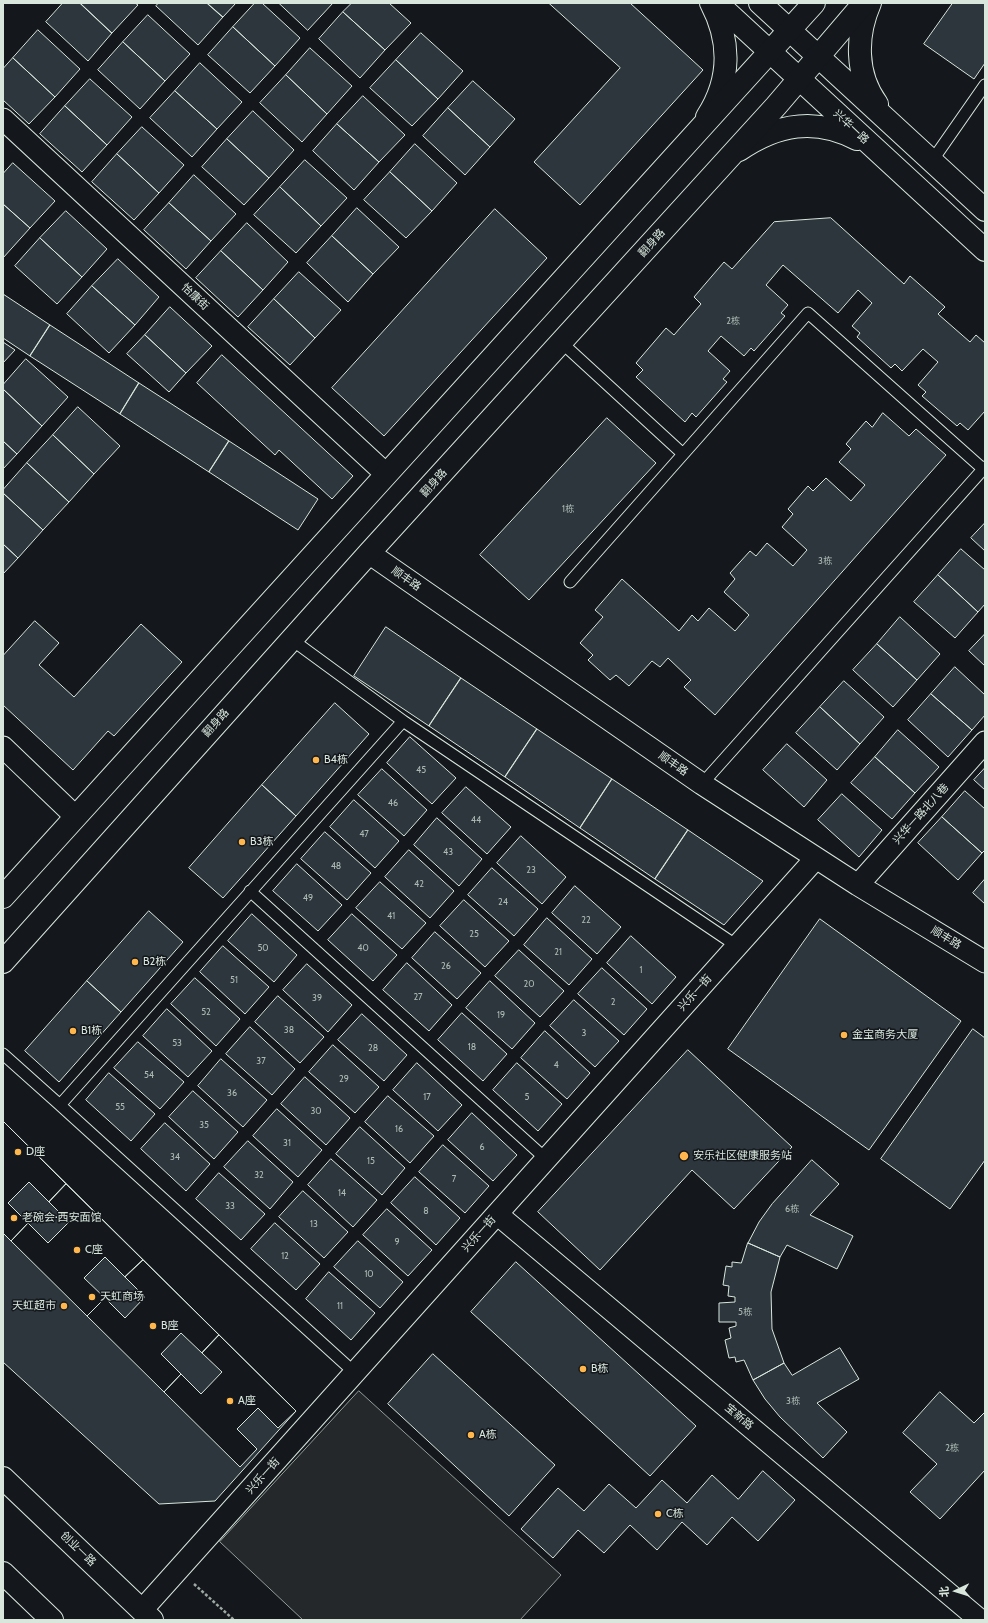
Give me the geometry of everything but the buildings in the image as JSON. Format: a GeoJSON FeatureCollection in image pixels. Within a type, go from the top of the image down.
{"type":"FeatureCollection","features":[{"type":"Feature","properties":{"kind":"main road"},"geometry":{"type":"LineString","coordinates":[[697,132],[718,96],[724,77],[727,58],[725,38],[720,19],[711,3]]}},
{"type":"Feature","properties":{"kind":"main road","name":"兴华一路"},"geometry":{"type":"LineString","coordinates":[[717,3],[985,250]]}},
{"type":"Feature","properties":{"kind":"main road"},"geometry":{"type":"LineString","coordinates":[[760,3],[985,210]]}},
{"type":"Feature","properties":{"kind":"main road"},"geometry":{"type":"LineString","coordinates":[[3,897],[74,816],[814,3]]}},
{"type":"Feature","properties":{"kind":"main road","name":"翻身路"},"geometry":{"type":"LineString","coordinates":[[3,962],[291,639],[730,156],[864,3]]}},
{"type":"Feature","properties":{"kind":"main road"},"geometry":{"type":"LineString","coordinates":[[870,3],[863,22],[859,42],[860,62],[865,82],[878,105],[903,135]]}},
{"type":"Feature","properties":{"kind":"main road"},"geometry":{"type":"LineString","coordinates":[[730,156],[768,133],[787,127],[807,125],[826,127],[845,133],[881,154]]}},
{"type":"Feature","properties":{"kind":"main road","name":"创业一路"},"geometry":{"type":"LineString","coordinates":[[3,1478],[147,1615]]}},
{"type":"Feature","properties":{"kind":"main road"},"geometry":{"type":"LineString","coordinates":[[3,1573],[52,1620]]}},
{"type":"Feature","properties":{"kind":"street","name":"怡康街"},"geometry":{"type":"LineString","coordinates":[[3,120],[386,474]]}},
{"type":"Feature","properties":{"kind":"street","name":"顺丰路"},"geometry":{"type":"LineString","coordinates":[[369,553],[702,784],[858,885],[985,962]]}},
{"type":"Feature","properties":{"kind":"street","name":"兴华一路北八巷"},"geometry":{"type":"LineString","coordinates":[[858,885],[985,742]]}},
{"type":"Feature","properties":{"kind":"street"},"geometry":{"type":"LineString","coordinates":[[3,747],[74,816]]}},
{"type":"Feature","properties":{"kind":"street","name":"兴乐一街"},"geometry":{"type":"LineString","coordinates":[[147,1615],[178,1570],[816,858]]}},
{"type":"Feature","properties":{"kind":"street","name":"宝新路"},"geometry":{"type":"LineString","coordinates":[[497,1214],[980,1620]]}},
{"type":"Feature","properties":{"kind":"lane"},"geometry":{"type":"LineString","coordinates":[[932,161],[985,85]]}},
{"type":"Feature","properties":{"kind":"lane"},"geometry":{"type":"LineString","coordinates":[[570,582],[808,313],[984,468],[702,784]]}},
{"type":"Feature","properties":{"kind":"lane"},"geometry":{"type":"LineString","coordinates":[[561,342],[683,454]]}},
{"type":"Feature","properties":{"kind":"lane"},"geometry":{"type":"LineString","coordinates":[[291,639],[403,721],[738,946]]}},
{"type":"Feature","properties":{"kind":"lane"},"geometry":{"type":"LineString","coordinates":[[60,1105],[403,721]]}},
{"type":"Feature","properties":{"kind":"lane"},"geometry":{"type":"LineString","coordinates":[[250,892],[546,1159]]}},
{"type":"Feature","properties":{"kind":"lane"},"geometry":{"type":"LineString","coordinates":[[3,1054],[355,1373]]}},
{"type":"Feature","properties":{"kind":"path"},"geometry":{"type":"LineString","coordinates":[[178,1570],[234,1620]]}},
{"type":"Feature","properties":{"kind":"shaded area"},"geometry":{"type":"Polygon","coordinates":[[[359,1391],[561,1575],[520,1620],[303,1620],[220,1542],[359,1391]]]}},
{"type":"Feature","properties":{"kind":"place","name":"B4栋"},"geometry":{"type":"Point","coordinates":[316,760]}},
{"type":"Feature","properties":{"kind":"place","name":"B3栋"},"geometry":{"type":"Point","coordinates":[242,842]}},
{"type":"Feature","properties":{"kind":"place","name":"B2栋"},"geometry":{"type":"Point","coordinates":[135,962]}},
{"type":"Feature","properties":{"kind":"place","name":"B1栋"},"geometry":{"type":"Point","coordinates":[73,1031]}},
{"type":"Feature","properties":{"kind":"place","name":"金宝商务大厦"},"geometry":{"type":"Point","coordinates":[844,1035]}},
{"type":"Feature","properties":{"kind":"place","name":"D座"},"geometry":{"type":"Point","coordinates":[18,1152]}},
{"type":"Feature","properties":{"kind":"place","name":"安乐社区健康服务站"},"geometry":{"type":"Point","coordinates":[684,1156]}},
{"type":"Feature","properties":{"kind":"place","name":"老碗会·西安面馆"},"geometry":{"type":"Point","coordinates":[14,1218]}},
{"type":"Feature","properties":{"kind":"place","name":"C座"},"geometry":{"type":"Point","coordinates":[77,1250]}},
{"type":"Feature","properties":{"kind":"place","name":"天虹商场"},"geometry":{"type":"Point","coordinates":[92,1297]}},
{"type":"Feature","properties":{"kind":"place","name":"天虹超市"},"geometry":{"type":"Point","coordinates":[64,1306]}},
{"type":"Feature","properties":{"kind":"place","name":"B座"},"geometry":{"type":"Point","coordinates":[153,1326]}},
{"type":"Feature","properties":{"kind":"place","name":"B栋"},"geometry":{"type":"Point","coordinates":[583,1369]}},
{"type":"Feature","properties":{"kind":"place","name":"A座"},"geometry":{"type":"Point","coordinates":[230,1401]}},
{"type":"Feature","properties":{"kind":"place","name":"A栋"},"geometry":{"type":"Point","coordinates":[471,1435]}},
{"type":"Feature","properties":{"kind":"place","name":"C栋"},"geometry":{"type":"Point","coordinates":[658,1514]}}]}
